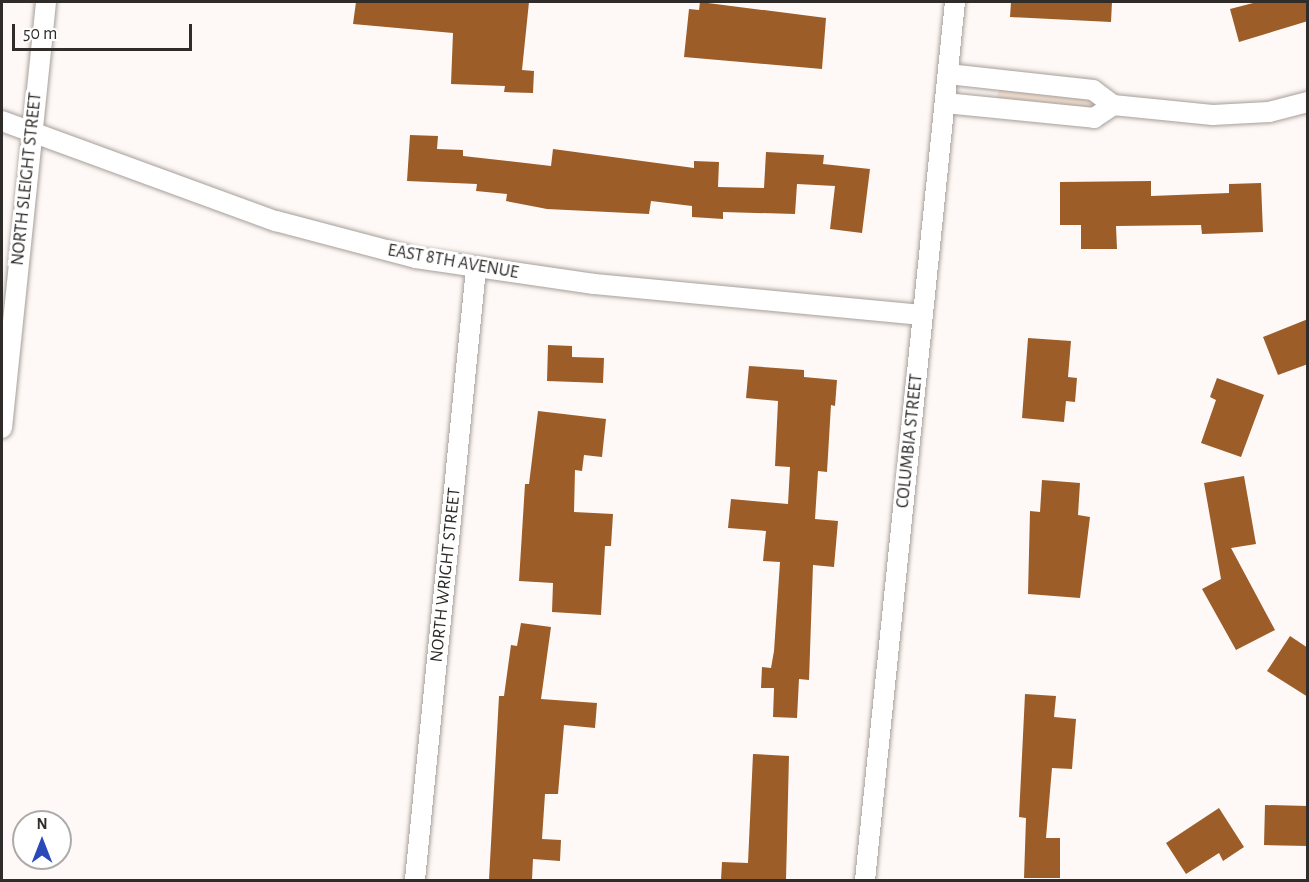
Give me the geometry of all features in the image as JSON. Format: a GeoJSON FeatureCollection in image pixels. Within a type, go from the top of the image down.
{"type":"FeatureCollection","features":[{"type":"Feature","properties":{"kind":"street","name":"NORTH SLEIGHT STREET"},"geometry":{"type":"LineString","coordinates":[[2,428],[46,2]]}},
{"type":"Feature","properties":{"kind":"street","name":"COLUMBIA STREET"},"geometry":{"type":"LineString","coordinates":[[865,880],[955,2]]}},
{"type":"Feature","properties":{"kind":"street"},"geometry":{"type":"LineString","coordinates":[[948,74],[1094,90],[1113,105],[1243,116],[1308,102]]}},
{"type":"Feature","properties":{"kind":"street"},"geometry":{"type":"LineString","coordinates":[[945,103],[1094,118],[1113,105]]}},
{"type":"Feature","properties":{"kind":"street","name":"EAST 8TH AVENUE"},"geometry":{"type":"LineString","coordinates":[[2,121],[276,221],[416,258],[476,269],[923,315]]}},
{"type":"Feature","properties":{"kind":"street","name":"NORTH WRIGHT STREET"},"geometry":{"type":"LineString","coordinates":[[415,880],[476,269]]}},
{"type":"Feature","properties":{"kind":"shaded area"},"geometry":{"type":"Polygon","coordinates":[[[999,89],[1099,100],[1098,108],[996,100],[999,89]]]}},
{"type":"Feature","properties":{"kind":"building"},"geometry":{"type":"Polygon","coordinates":[[[356,2],[529,2],[522,70],[534,71],[533,93],[504,92],[505,86],[451,84],[453,33],[353,24],[356,2]]]}},
{"type":"Feature","properties":{"kind":"building"},"geometry":{"type":"Polygon","coordinates":[[[700,2],[826,18],[822,69],[684,57],[689,9],[699,10],[700,2]]]}},
{"type":"Feature","properties":{"kind":"building"},"geometry":{"type":"Polygon","coordinates":[[[1011,2],[1112,2],[1111,22],[1010,17],[1011,2]]]}},
{"type":"Feature","properties":{"kind":"building"},"geometry":{"type":"Polygon","coordinates":[[[1257,2],[1308,2],[1308,21],[1239,42],[1230,9],[1257,2]]]}},
{"type":"Feature","properties":{"kind":"building"},"geometry":{"type":"Polygon","coordinates":[[[410,135],[438,136],[437,149],[463,150],[463,156],[551,166],[553,149],[694,168],[694,161],[719,162],[718,187],[764,188],[766,152],[824,155],[823,164],[870,169],[862,233],[830,229],[835,186],[797,184],[795,214],[723,212],[723,219],[692,217],[692,206],[651,201],[649,214],[547,209],[506,201],[507,194],[476,191],[477,184],[407,181],[410,135]]]}},
{"type":"Feature","properties":{"kind":"building"},"geometry":{"type":"Polygon","coordinates":[[[1151,181],[1151,196],[1229,193],[1229,184],[1261,183],[1263,232],[1202,234],[1201,225],[1116,226],[1117,249],[1081,249],[1081,225],[1060,225],[1060,182],[1151,181]]]}},
{"type":"Feature","properties":{"kind":"building"},"geometry":{"type":"Polygon","coordinates":[[[1308,319],[1308,364],[1278,375],[1263,337],[1308,319]]]}},
{"type":"Feature","properties":{"kind":"building"},"geometry":{"type":"Polygon","coordinates":[[[1028,338],[1071,341],[1068,377],[1077,378],[1075,402],[1066,401],[1064,422],[1022,418],[1028,338]]]}},
{"type":"Feature","properties":{"kind":"building"},"geometry":{"type":"Polygon","coordinates":[[[548,345],[572,346],[572,357],[604,358],[603,383],[547,381],[548,345]]]}},
{"type":"Feature","properties":{"kind":"building"},"geometry":{"type":"Polygon","coordinates":[[[749,366],[804,370],[804,377],[837,380],[835,406],[831,405],[827,472],[818,471],[815,519],[838,521],[834,567],[813,565],[809,680],[799,679],[797,718],[773,717],[774,688],[761,688],[762,667],[771,668],[774,651],[780,562],[763,561],[766,531],[728,528],[731,499],[788,504],[790,467],[775,466],[778,401],[746,398],[749,366]]]}},
{"type":"Feature","properties":{"kind":"building"},"geometry":{"type":"Polygon","coordinates":[[[1217,378],[1264,395],[1241,457],[1201,443],[1216,400],[1210,397],[1217,378]]]}},
{"type":"Feature","properties":{"kind":"building"},"geometry":{"type":"Polygon","coordinates":[[[538,411],[606,419],[602,457],[584,455],[582,471],[575,470],[574,512],[613,514],[611,546],[605,546],[601,615],[552,612],[553,583],[519,581],[525,484],[529,484],[538,411]]]}},
{"type":"Feature","properties":{"kind":"building"},"geometry":{"type":"Polygon","coordinates":[[[1244,476],[1256,544],[1231,548],[1275,630],[1236,650],[1202,589],[1221,579],[1204,483],[1244,476]]]}},
{"type":"Feature","properties":{"kind":"building"},"geometry":{"type":"Polygon","coordinates":[[[1042,480],[1080,483],[1078,515],[1090,517],[1080,598],[1028,594],[1030,511],[1040,512],[1042,480]]]}},
{"type":"Feature","properties":{"kind":"building"},"geometry":{"type":"Polygon","coordinates":[[[521,623],[551,627],[541,699],[597,703],[595,728],[564,725],[558,794],[545,794],[542,839],[561,840],[560,861],[533,859],[532,880],[489,880],[499,696],[504,696],[511,645],[517,646],[521,623]]]}},
{"type":"Feature","properties":{"kind":"building"},"geometry":{"type":"Polygon","coordinates":[[[1290,636],[1308,648],[1308,697],[1267,671],[1290,636]]]}},
{"type":"Feature","properties":{"kind":"building"},"geometry":{"type":"Polygon","coordinates":[[[1025,694],[1056,696],[1054,717],[1076,719],[1072,769],[1052,768],[1046,838],[1060,838],[1060,878],[1024,878],[1026,818],[1019,817],[1025,694]]]}},
{"type":"Feature","properties":{"kind":"building"},"geometry":{"type":"Polygon","coordinates":[[[753,754],[789,756],[786,880],[721,880],[722,862],[748,863],[753,754]]]}},
{"type":"Feature","properties":{"kind":"building"},"geometry":{"type":"Polygon","coordinates":[[[1265,805],[1308,806],[1308,846],[1264,845],[1265,805]]]}},
{"type":"Feature","properties":{"kind":"building"},"geometry":{"type":"Polygon","coordinates":[[[1219,808],[1244,847],[1223,861],[1219,853],[1186,874],[1166,843],[1219,808]]]}}]}
